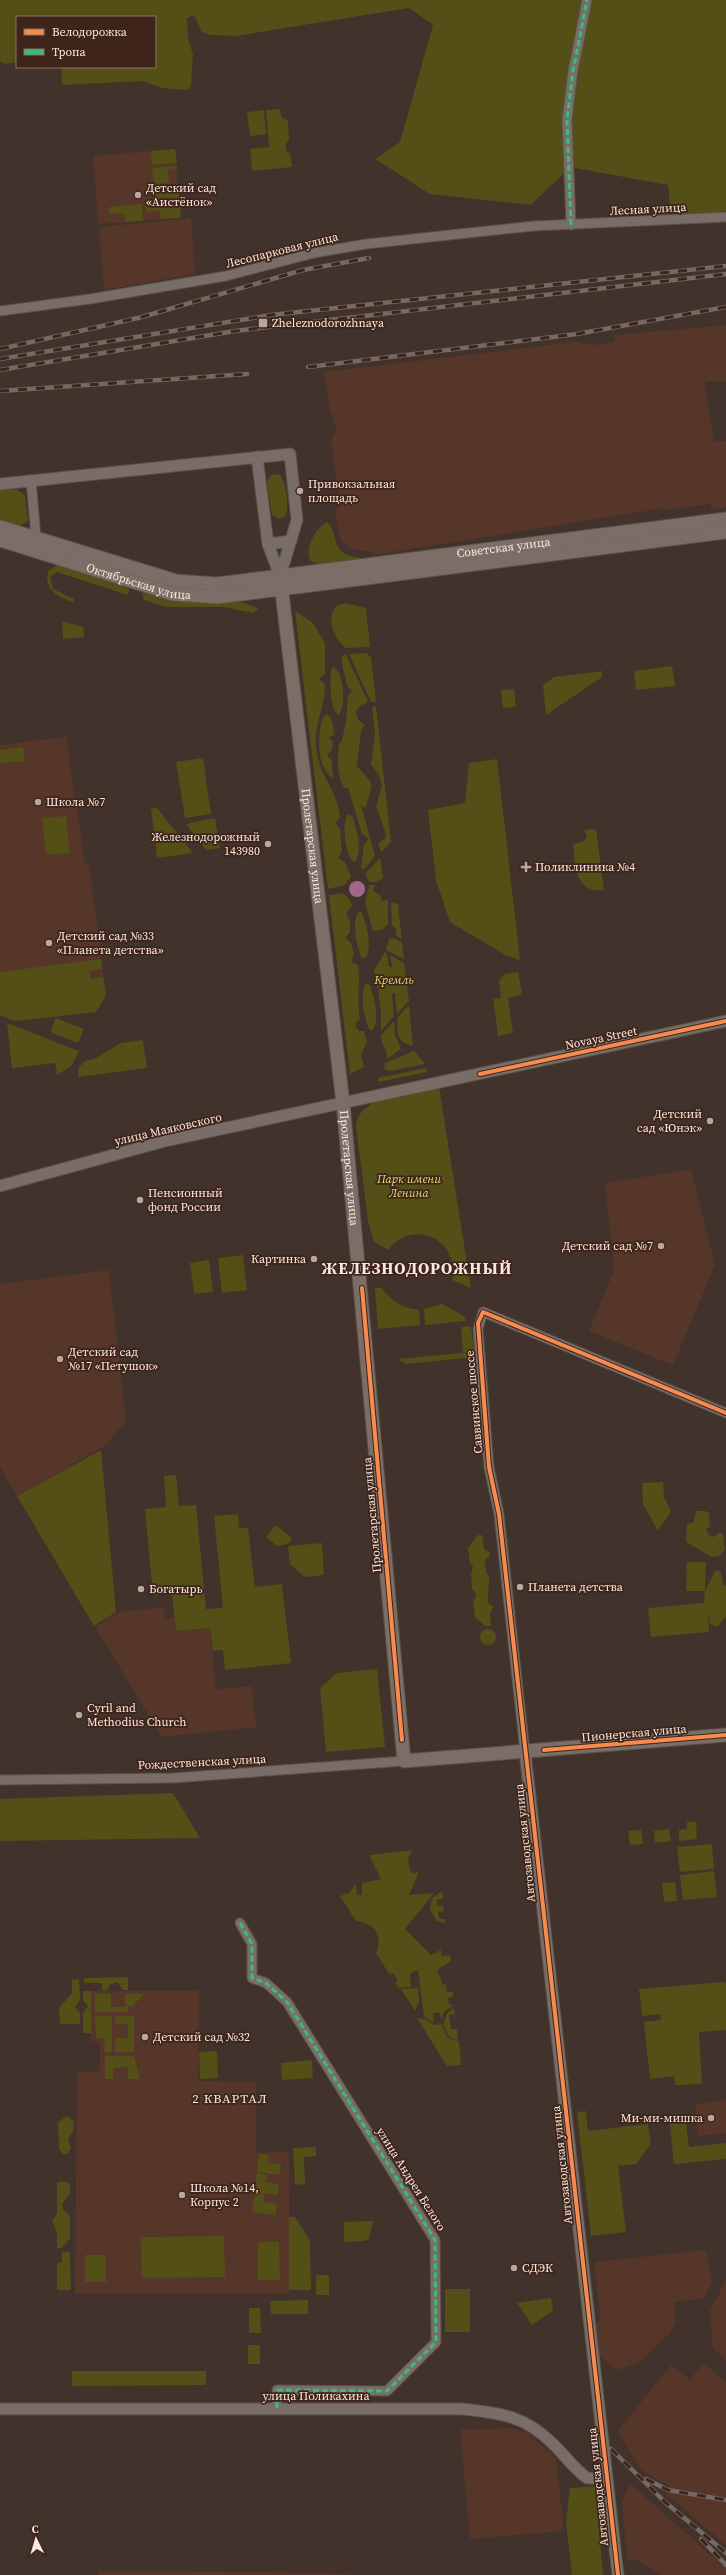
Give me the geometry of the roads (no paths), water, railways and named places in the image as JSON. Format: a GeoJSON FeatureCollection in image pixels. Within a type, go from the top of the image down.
{"type":"FeatureCollection","features":[{"type":"Feature","properties":{"kind":"main road","name":"Советская улица"},"geometry":{"type":"LineString","coordinates":[[280,576],[726,519]]}},
{"type":"Feature","properties":{"kind":"main road","name":"Октябрьская улица"},"geometry":{"type":"LineString","coordinates":[[0,527],[176,581],[216,584],[280,576]]}},
{"type":"Feature","properties":{"kind":"main road","name":"Советская улица"},"geometry":{"type":"LineString","coordinates":[[282,589],[726,532]]}},
{"type":"Feature","properties":{"kind":"main road","name":"Октябрьская улица"},"geometry":{"type":"LineString","coordinates":[[0,540],[173,594],[218,597],[282,589]]}},
{"type":"Feature","properties":{"kind":"main road","name":"Пролетарская улица"},"geometry":{"type":"LineString","coordinates":[[280,576],[343,1103],[404,1761]]}},
{"type":"Feature","properties":{"kind":"main road","name":"Пионерская улица"},"geometry":{"type":"LineString","coordinates":[[404,1761],[726,1735]]}},
{"type":"Feature","properties":{"kind":"street"},"geometry":{"type":"LineString","coordinates":[[571,225],[567,120],[573,70],[587,0]]}},
{"type":"Feature","properties":{"kind":"street","name":"Лесная улица"},"geometry":{"type":"LineString","coordinates":[[571,225],[726,216]]}},
{"type":"Feature","properties":{"kind":"street","name":"Лесопарковая улица"},"geometry":{"type":"LineString","coordinates":[[0,311],[90,299],[226,276],[314,253],[366,244],[534,226],[571,225]]}},
{"type":"Feature","properties":{"kind":"street"},"geometry":{"type":"LineString","coordinates":[[0,484],[290,454],[297,520],[280,576]]}},
{"type":"Feature","properties":{"kind":"street"},"geometry":{"type":"LineString","coordinates":[[256,457],[268,544],[280,576]]}},
{"type":"Feature","properties":{"kind":"street"},"geometry":{"type":"LineString","coordinates":[[31,480],[36,537]]}},
{"type":"Feature","properties":{"kind":"street"},"geometry":{"type":"LineString","coordinates":[[268,544],[291,541]]}},
{"type":"Feature","properties":{"kind":"street","name":"Novaya Street"},"geometry":{"type":"LineString","coordinates":[[343,1103],[726,1021]]}},
{"type":"Feature","properties":{"kind":"street","name":"улица Маяковского"},"geometry":{"type":"LineString","coordinates":[[0,1186],[165,1141],[343,1103]]}},
{"type":"Feature","properties":{"kind":"street","name":"Саввинское шоссе"},"geometry":{"type":"LineString","coordinates":[[525,1752],[499,1514],[489,1463],[478,1329],[483,1312],[726,1413]]}},
{"type":"Feature","properties":{"kind":"street","name":"Автозаводская улица"},"geometry":{"type":"LineString","coordinates":[[525,1752],[618,2575]]}},
{"type":"Feature","properties":{"kind":"street","name":"Рождественская улица"},"geometry":{"type":"LineString","coordinates":[[0,1780],[173,1778],[404,1761]]}},
{"type":"Feature","properties":{"kind":"street","name":"улица Андрея Белого"},"geometry":{"type":"LineString","coordinates":[[240,1923],[252,1944],[252,1978],[266,1983],[287,2002],[435,2240],[436,2342],[387,2391],[277,2390],[277,2410]]}},
{"type":"Feature","properties":{"kind":"street","name":"улица Поликахина"},"geometry":{"type":"LineString","coordinates":[[0,2409],[462,2410],[506,2414],[521,2419],[538,2430],[587,2478],[607,2479]]}},
{"type":"Feature","properties":{"kind":"railway"},"geometry":{"type":"LineString","coordinates":[[0,349],[142,317],[303,270],[369,258]]}},
{"type":"Feature","properties":{"kind":"railway"},"geometry":{"type":"LineString","coordinates":[[0,359],[271,315],[726,266]]}},
{"type":"Feature","properties":{"kind":"railway"},"geometry":{"type":"LineString","coordinates":[[0,370],[235,331],[726,274]]}},
{"type":"Feature","properties":{"kind":"railway"},"geometry":{"type":"LineString","coordinates":[[308,367],[577,334],[726,307]]}},
{"type":"Feature","properties":{"kind":"railway"},"geometry":{"type":"LineString","coordinates":[[0,391],[247,374]]}},
{"type":"Feature","properties":{"kind":"railway"},"geometry":{"type":"LineString","coordinates":[[611,2449],[665,2502],[726,2553]]}},
{"type":"Feature","properties":{"kind":"railway"},"geometry":{"type":"LineString","coordinates":[[646,2479],[668,2490],[726,2500]]}},
{"type":"Feature","properties":{"kind":"railway"},"geometry":{"type":"LineString","coordinates":[[701,2539],[726,2565]]}},
{"type":"Feature","properties":{"kind":"place","name":"Детский сад «Аистёнок»"},"geometry":{"type":"Point","coordinates":[138,195]}},
{"type":"Feature","properties":{"kind":"place","name":"Zheleznodorozhnаyа"},"geometry":{"type":"Point","coordinates":[263,323]}},
{"type":"Feature","properties":{"kind":"place","name":"Привокзальная площадь"},"geometry":{"type":"Point","coordinates":[300,491]}},
{"type":"Feature","properties":{"kind":"place","name":"Школа №7"},"geometry":{"type":"Point","coordinates":[38,802]}},
{"type":"Feature","properties":{"kind":"place","name":"Железнодорожный 143980"},"geometry":{"type":"Point","coordinates":[268,844]}},
{"type":"Feature","properties":{"kind":"place","name":"Поликлиника №4"},"geometry":{"type":"Point","coordinates":[526,867]}},
{"type":"Feature","properties":{"kind":"place","name":"Детский сад №33 «Планета детства»"},"geometry":{"type":"Point","coordinates":[49,943]}},
{"type":"Feature","properties":{"kind":"place","name":"Детский сад «Юнэк»"},"geometry":{"type":"Point","coordinates":[710,1121]}},
{"type":"Feature","properties":{"kind":"place","name":"Пенсионный фонд России"},"geometry":{"type":"Point","coordinates":[140,1200]}},
{"type":"Feature","properties":{"kind":"place","name":"Детский сад №7"},"geometry":{"type":"Point","coordinates":[661,1246]}},
{"type":"Feature","properties":{"kind":"place","name":"Картинка"},"geometry":{"type":"Point","coordinates":[314,1259]}},
{"type":"Feature","properties":{"kind":"place","name":"Детский сад №17 «Петушок»"},"geometry":{"type":"Point","coordinates":[60,1359]}},
{"type":"Feature","properties":{"kind":"place","name":"Планета детства"},"geometry":{"type":"Point","coordinates":[520,1587]}},
{"type":"Feature","properties":{"kind":"place","name":"Богатырь"},"geometry":{"type":"Point","coordinates":[141,1589]}},
{"type":"Feature","properties":{"kind":"place","name":"Cyril and Methodius Church"},"geometry":{"type":"Point","coordinates":[79,1715]}},
{"type":"Feature","properties":{"kind":"place","name":"Детский сад №32"},"geometry":{"type":"Point","coordinates":[145,2037]}},
{"type":"Feature","properties":{"kind":"place","name":"Ми-ми-мишка"},"geometry":{"type":"Point","coordinates":[711,2118]}},
{"type":"Feature","properties":{"kind":"place","name":"Школа №14, Корпус 2"},"geometry":{"type":"Point","coordinates":[182,2195]}},
{"type":"Feature","properties":{"kind":"place","name":"СДЭК"},"geometry":{"type":"Point","coordinates":[514,2268]}},
{"type":"Feature","properties":{"kind":"district","name":"ЖЕЛЕЗНОДОРОЖНЫЙ"},"geometry":{"type":"Point","coordinates":[417,1268]}},
{"type":"Feature","properties":{"kind":"district","name":"2 КВАРТАЛ"},"geometry":{"type":"Point","coordinates":[230,2098]}},
{"type":"Feature","properties":{"kind":"park label","name":"Кремль"},"geometry":{"type":"Point","coordinates":[394,980]}},
{"type":"Feature","properties":{"kind":"park label","name":"Парк имени Ленина"},"geometry":{"type":"Point","coordinates":[409,1186]}}]}
